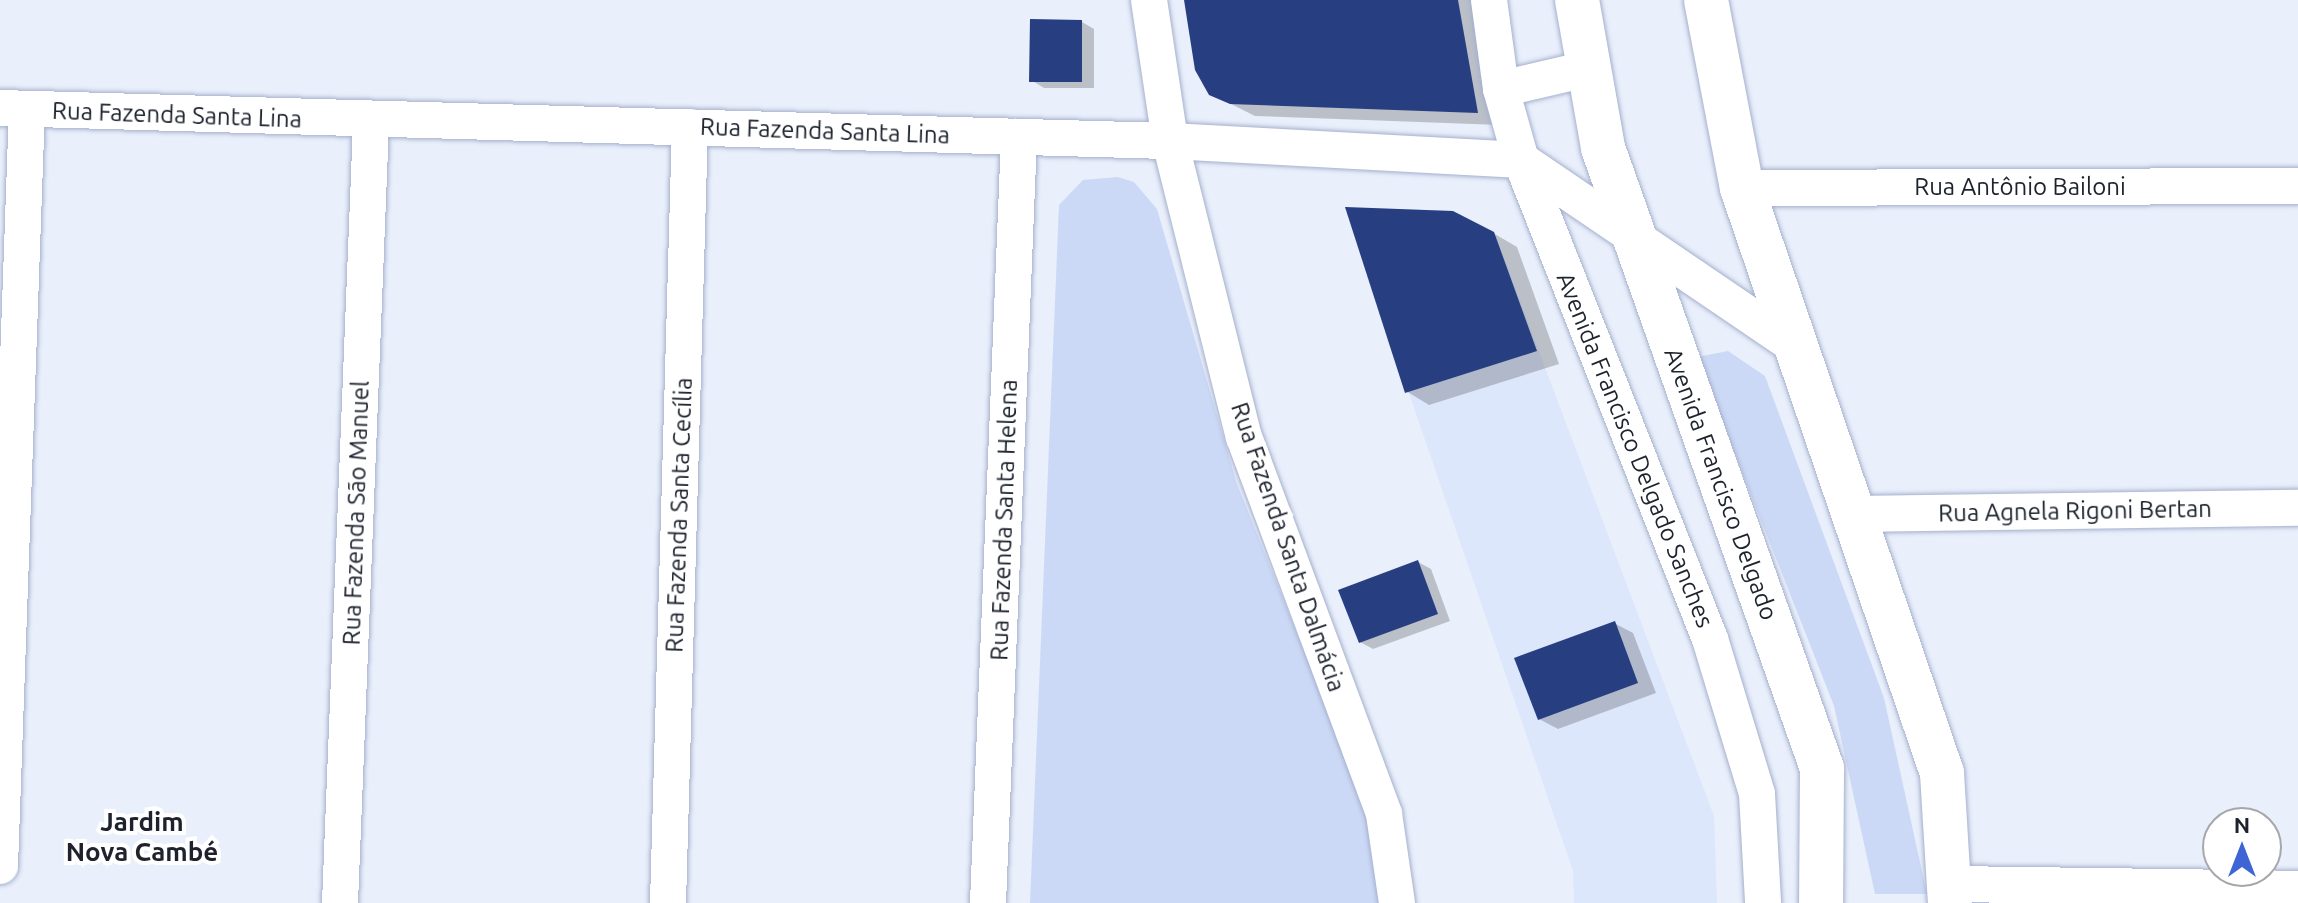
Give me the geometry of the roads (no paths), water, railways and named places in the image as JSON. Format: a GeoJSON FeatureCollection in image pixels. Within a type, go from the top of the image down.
{"type":"FeatureCollection","features":[{"type":"Feature","properties":{"kind":"main road","name":"Avenida Francisco Delgado"},"geometry":{"type":"LineString","coordinates":[[1577,0],[1587,69],[1630,228],[1822,768],[1821,903]]}},
{"type":"Feature","properties":{"kind":"main road"},"geometry":{"type":"LineString","coordinates":[[1706,0],[1742,188],[1942,773],[1951,894]]}},
{"type":"Feature","properties":{"kind":"main road"},"geometry":{"type":"LineString","coordinates":[[1821,854],[1853,903]]}},
{"type":"Feature","properties":{"kind":"street","name":"Rua Fazenda Santa Dalmácia"},"geometry":{"type":"LineString","coordinates":[[1149,0],[1170,141],[1244,437],[1384,814],[1397,903]]}},
{"type":"Feature","properties":{"kind":"street","name":"Avenida Francisco Delgado Sanches"},"geometry":{"type":"LineString","coordinates":[[1489,0],[1501,89],[1521,160],[1710,639],[1757,794],[1763,903]]}},
{"type":"Feature","properties":{"kind":"street"},"geometry":{"type":"LineString","coordinates":[[1501,89],[1587,69]]}},
{"type":"Feature","properties":{"kind":"street","name":"Rua Fazenda Santa Lina"},"geometry":{"type":"LineString","coordinates":[[14,109],[371,123],[690,127],[1170,141],[1521,160],[1630,228],[1798,348]]}},
{"type":"Feature","properties":{"kind":"street"},"geometry":{"type":"LineString","coordinates":[[0,866],[14,109]]}},
{"type":"Feature","properties":{"kind":"street","name":"Rua Fazenda São Manuel"},"geometry":{"type":"LineString","coordinates":[[340,903],[371,123]]}},
{"type":"Feature","properties":{"kind":"street","name":"Rua Fazenda Santa Cecília"},"geometry":{"type":"LineString","coordinates":[[668,903],[690,127]]}},
{"type":"Feature","properties":{"kind":"street","name":"Rua Fazenda Santa Helena"},"geometry":{"type":"LineString","coordinates":[[988,903],[1019,137]]}},
{"type":"Feature","properties":{"kind":"street","name":"Rua Antônio Bailoni"},"geometry":{"type":"LineString","coordinates":[[1742,188],[2298,186]]}},
{"type":"Feature","properties":{"kind":"street","name":"Rua Agnela Rigoni Bertan"},"geometry":{"type":"LineString","coordinates":[[1853,514],[2298,508]]}},
{"type":"Feature","properties":{"kind":"street"},"geometry":{"type":"LineString","coordinates":[[1951,894],[2298,889]]}},
{"type":"Feature","properties":{"kind":"district","name":"Jardim Nova Cambé"},"geometry":{"type":"Point","coordinates":[142,837]}}]}
